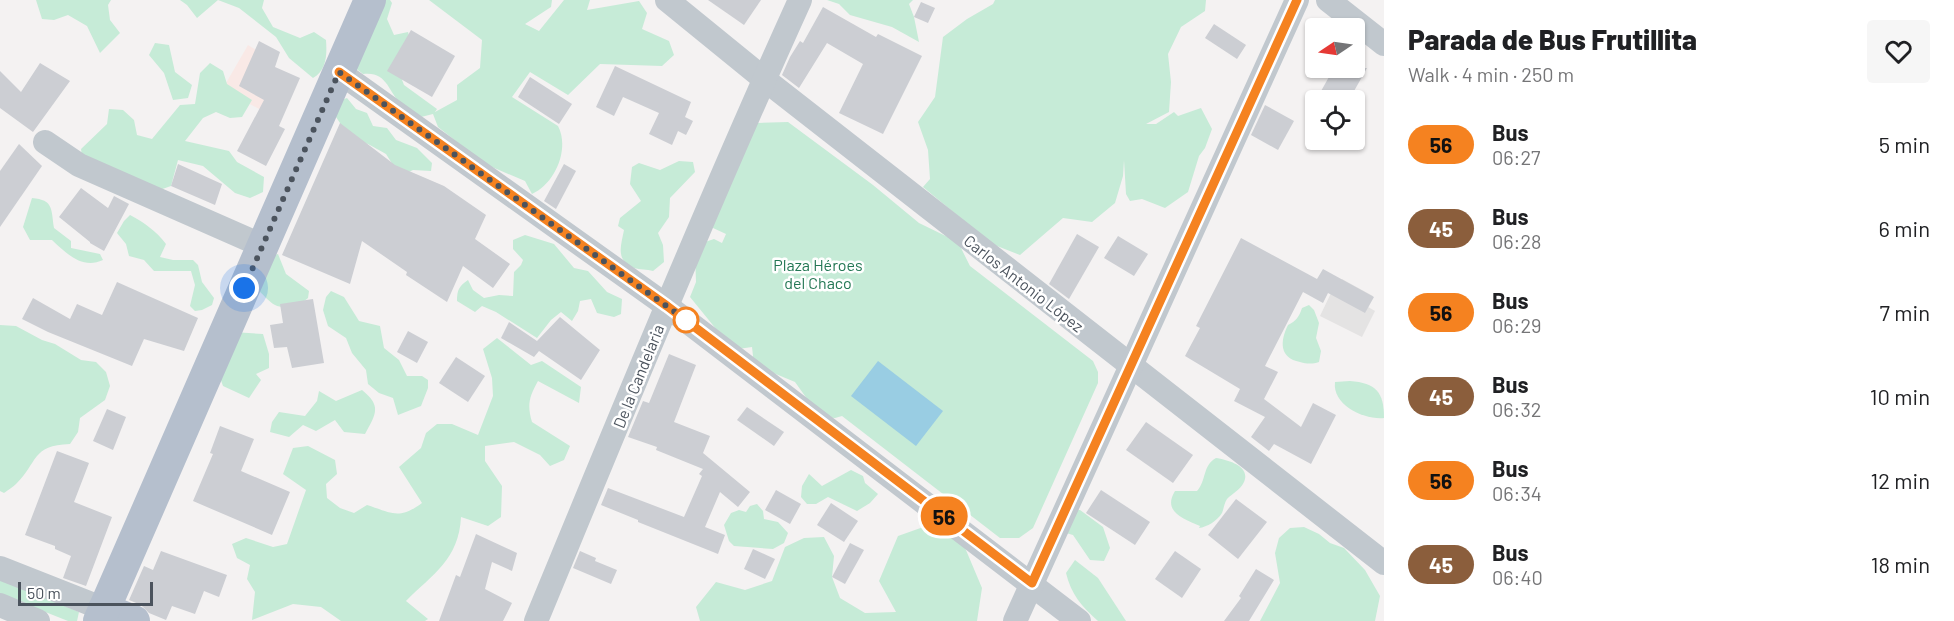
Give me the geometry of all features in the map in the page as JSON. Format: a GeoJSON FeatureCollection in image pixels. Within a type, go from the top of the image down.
{"type":"FeatureCollection","features":[{"type":"Feature","properties":{"kind":"main road"},"geometry":{"type":"LineString","coordinates":[[134,621],[102,615],[370,0]]}},
{"type":"Feature","properties":{"kind":"street","name":"Carlos Antonio López"},"geometry":{"type":"LineString","coordinates":[[667,0],[1130,367],[1384,563]]}},
{"type":"Feature","properties":{"kind":"street","name":"De la Candelaria"},"geometry":{"type":"LineString","coordinates":[[536,621],[667,306],[800,0]]}},
{"type":"Feature","properties":{"kind":"street"},"geometry":{"type":"LineString","coordinates":[[1015,621],[1297,0]]}},
{"type":"Feature","properties":{"kind":"street"},"geometry":{"type":"LineString","coordinates":[[1328,0],[1384,44]]}},
{"type":"Feature","properties":{"kind":"street"},"geometry":{"type":"LineString","coordinates":[[339,72],[667,306],[1079,621]]}},
{"type":"Feature","properties":{"kind":"street"},"geometry":{"type":"LineString","coordinates":[[45,142],[80,165],[263,246]]}},
{"type":"Feature","properties":{"kind":"street"},"geometry":{"type":"LineString","coordinates":[[0,568],[102,615]]}},
{"type":"Feature","properties":{"kind":"street"},"geometry":{"type":"LineString","coordinates":[[0,605],[38,621]]}},
{"type":"Feature","properties":{"kind":"shaded area"},"geometry":{"type":"Polygon","coordinates":[[[248,45],[266,56],[269,114],[222,90],[248,45]]]}},
{"type":"Feature","properties":{"kind":"shaded area"},"geometry":{"type":"Polygon","coordinates":[[[1342,279],[1373,296],[1368,307],[1375,311],[1362,337],[1320,316],[1332,291],[1335,292],[1342,279]]]}},
{"type":"Feature","properties":{"kind":"green space"},"geometry":{"type":"Polygon","coordinates":[[[36,0],[111,0],[108,5],[110,20],[120,33],[100,53],[87,26],[68,15],[54,20],[42,19],[36,0]]]}},
{"type":"Feature","properties":{"kind":"green space"},"geometry":{"type":"Polygon","coordinates":[[[180,0],[218,0],[197,18],[180,0]]]}},
{"type":"Feature","properties":{"kind":"green space"},"geometry":{"type":"Polygon","coordinates":[[[218,0],[264,0],[262,8],[273,27],[300,38],[314,32],[326,40],[326,56],[321,71],[313,78],[289,58],[276,37],[239,8],[218,0]]]}},
{"type":"Feature","properties":{"kind":"green space"},"geometry":{"type":"Polygon","coordinates":[[[382,0],[390,0],[392,3],[387,19],[394,35],[408,32],[410,39],[399,72],[404,85],[437,109],[435,112],[457,100],[457,85],[480,68],[482,40],[429,0],[552,0],[551,7],[525,24],[539,31],[564,0],[590,0],[587,10],[639,1],[647,13],[642,29],[669,41],[674,55],[662,66],[600,64],[568,95],[530,72],[512,97],[558,126],[562,145],[558,165],[553,174],[540,189],[532,194],[525,181],[485,164],[438,127],[433,114],[421,117],[401,104],[382,79],[371,74],[363,74],[349,63],[382,0]]]}},
{"type":"Feature","properties":{"kind":"green space"},"geometry":{"type":"Polygon","coordinates":[[[827,0],[913,0],[909,4],[919,42],[892,27],[850,15],[839,4],[827,0]]]}},
{"type":"Feature","properties":{"kind":"green space"},"geometry":{"type":"Polygon","coordinates":[[[995,0],[1206,0],[1205,11],[1181,27],[1168,54],[1171,82],[1169,112],[1146,124],[1156,124],[1174,112],[1178,116],[1201,108],[1212,129],[1205,148],[1199,156],[1188,192],[1165,208],[1142,199],[1130,201],[1126,194],[1124,160],[1123,176],[1115,203],[1092,222],[1063,218],[1020,255],[992,244],[923,187],[930,179],[928,150],[918,122],[935,97],[943,37],[967,19],[993,4],[995,0]]]}},
{"type":"Feature","properties":{"kind":"green space"},"geometry":{"type":"Polygon","coordinates":[[[155,43],[169,45],[175,72],[192,85],[188,98],[173,100],[164,73],[149,55],[155,43]]]}},
{"type":"Feature","properties":{"kind":"green space"},"geometry":{"type":"Polygon","coordinates":[[[210,63],[223,71],[227,84],[252,100],[242,117],[230,118],[216,112],[203,118],[185,141],[229,151],[237,162],[264,177],[263,192],[250,198],[235,193],[203,166],[178,160],[171,186],[151,193],[83,164],[81,149],[107,124],[109,109],[123,110],[134,120],[137,135],[152,139],[180,105],[195,104],[200,73],[210,63]]]}},
{"type":"Feature","properties":{"kind":"green space"},"geometry":{"type":"Polygon","coordinates":[[[347,98],[356,109],[367,113],[373,126],[387,128],[396,140],[417,148],[432,163],[431,171],[413,170],[400,176],[386,154],[368,144],[340,135],[340,123],[332,111],[336,102],[347,98]]]}},
{"type":"Feature","properties":{"kind":"green space","name":"Plaza Héroes del Chaco"},"geometry":{"type":"Polygon","coordinates":[[[788,122],[873,185],[919,223],[958,242],[970,266],[1093,361],[1098,372],[1098,383],[1033,528],[1019,538],[1000,538],[842,416],[820,417],[795,382],[754,365],[752,347],[738,349],[725,340],[690,297],[696,282],[695,253],[705,242],[714,239],[722,243],[726,234],[713,228],[709,213],[757,123],[788,122]]]}},
{"type":"Feature","properties":{"kind":"green space"},"geometry":{"type":"Polygon","coordinates":[[[679,161],[693,162],[695,172],[670,198],[669,217],[658,233],[663,245],[664,262],[653,271],[634,268],[628,265],[622,257],[624,230],[618,226],[620,218],[641,201],[630,184],[632,167],[639,163],[660,170],[679,161]]]}},
{"type":"Feature","properties":{"kind":"green space"},"geometry":{"type":"Polygon","coordinates":[[[32,198],[48,203],[52,211],[54,228],[71,241],[71,248],[100,254],[103,260],[88,263],[75,259],[52,240],[30,240],[23,227],[32,198]]]}},
{"type":"Feature","properties":{"kind":"green space"},"geometry":{"type":"Polygon","coordinates":[[[130,215],[150,228],[166,244],[160,257],[173,260],[193,260],[198,265],[202,282],[214,298],[212,305],[195,311],[190,306],[195,285],[191,271],[154,271],[144,260],[129,256],[126,244],[117,233],[130,215]]]}},
{"type":"Feature","properties":{"kind":"green space"},"geometry":{"type":"Polygon","coordinates":[[[525,235],[554,244],[574,268],[588,271],[607,292],[622,299],[621,314],[614,317],[597,313],[591,299],[580,301],[578,311],[572,321],[561,312],[551,320],[537,338],[496,312],[482,306],[475,312],[457,301],[459,289],[468,280],[473,290],[484,298],[499,295],[513,296],[514,272],[523,260],[513,249],[513,240],[525,235]]]}},
{"type":"Feature","properties":{"kind":"green space"},"geometry":{"type":"Polygon","coordinates":[[[278,254],[286,274],[309,291],[308,298],[297,305],[283,307],[275,305],[259,291],[257,260],[278,254]]]}},
{"type":"Feature","properties":{"kind":"green space"},"geometry":{"type":"Polygon","coordinates":[[[331,291],[344,297],[359,321],[380,326],[384,348],[399,360],[407,376],[422,376],[428,380],[428,388],[421,406],[398,415],[393,398],[379,393],[368,384],[366,370],[352,353],[346,338],[328,326],[323,310],[326,297],[331,291]]]}},
{"type":"Feature","properties":{"kind":"green space"},"geometry":{"type":"Polygon","coordinates":[[[1309,305],[1314,310],[1319,323],[1316,338],[1321,351],[1319,362],[1310,364],[1293,360],[1288,357],[1283,348],[1288,325],[1297,318],[1302,308],[1309,305]]]}},
{"type":"Feature","properties":{"kind":"green space"},"geometry":{"type":"Polygon","coordinates":[[[0,325],[16,326],[42,340],[55,344],[81,360],[96,362],[106,372],[110,386],[105,400],[80,418],[78,432],[70,444],[57,445],[42,452],[15,485],[4,493],[0,491],[0,325]]]}},
{"type":"Feature","properties":{"kind":"green space"},"geometry":{"type":"Polygon","coordinates":[[[233,332],[263,334],[269,354],[269,368],[256,374],[261,380],[249,398],[223,386],[218,372],[233,332]]]}},
{"type":"Feature","properties":{"kind":"green space"},"geometry":{"type":"Polygon","coordinates":[[[497,338],[531,365],[542,361],[581,387],[579,403],[538,381],[530,401],[532,422],[570,446],[564,460],[550,466],[540,455],[514,442],[485,446],[485,461],[502,486],[501,517],[488,526],[461,517],[459,532],[450,555],[435,574],[406,601],[428,619],[425,621],[341,621],[321,607],[293,604],[252,620],[255,592],[247,579],[250,565],[237,558],[232,544],[246,538],[273,547],[287,544],[306,490],[283,474],[293,448],[308,446],[335,460],[337,474],[326,484],[327,498],[340,508],[354,513],[367,505],[389,512],[407,512],[422,503],[399,467],[421,448],[426,433],[437,424],[452,424],[478,435],[493,396],[492,378],[483,349],[497,338]]]}},
{"type":"Feature","properties":{"kind":"green space"},"geometry":{"type":"Polygon","coordinates":[[[1350,381],[1366,384],[1377,390],[1384,409],[1384,418],[1359,414],[1344,404],[1335,390],[1335,382],[1350,381]]]}},
{"type":"Feature","properties":{"kind":"green space"},"geometry":{"type":"Polygon","coordinates":[[[362,390],[375,406],[374,416],[365,434],[344,432],[335,420],[316,431],[303,425],[289,437],[270,432],[272,422],[279,412],[305,416],[317,401],[319,391],[336,401],[362,390]]]}},
{"type":"Feature","properties":{"kind":"green space"},"geometry":{"type":"Polygon","coordinates":[[[1216,458],[1232,462],[1241,468],[1245,476],[1244,482],[1227,499],[1217,519],[1199,528],[1200,526],[1177,514],[1171,504],[1172,498],[1175,491],[1197,491],[1206,469],[1216,458]]]}},
{"type":"Feature","properties":{"kind":"green space"},"geometry":{"type":"Polygon","coordinates":[[[851,470],[863,476],[865,483],[878,494],[870,503],[857,511],[828,497],[816,504],[807,504],[801,497],[802,486],[809,474],[822,486],[851,470]]]}},
{"type":"Feature","properties":{"kind":"green space"},"geometry":{"type":"Polygon","coordinates":[[[757,504],[763,511],[764,519],[778,522],[788,533],[784,543],[773,549],[734,546],[729,541],[724,525],[731,513],[739,510],[746,512],[750,506],[757,504]]]}},
{"type":"Feature","properties":{"kind":"green space"},"geometry":{"type":"Polygon","coordinates":[[[1080,510],[1103,527],[1110,548],[1104,561],[1090,560],[1073,535],[1059,531],[1058,511],[1080,510]]]}},
{"type":"Feature","properties":{"kind":"green space"},"geometry":{"type":"Polygon","coordinates":[[[929,525],[963,543],[982,588],[977,621],[700,621],[696,607],[716,582],[745,590],[772,581],[785,547],[804,538],[824,537],[834,556],[832,577],[840,598],[865,613],[896,612],[879,581],[898,536],[929,525]]]}},
{"type":"Feature","properties":{"kind":"green space"},"geometry":{"type":"Polygon","coordinates":[[[1304,527],[1319,534],[1330,543],[1344,548],[1365,570],[1380,596],[1375,621],[1260,621],[1280,583],[1275,553],[1279,538],[1290,528],[1304,527]]]}},
{"type":"Feature","properties":{"kind":"green space"},"geometry":{"type":"Polygon","coordinates":[[[1075,560],[1098,578],[1126,621],[1098,621],[1082,605],[1074,594],[1066,573],[1075,560]]]}},
{"type":"Feature","properties":{"kind":"green space"},"geometry":{"type":"Polygon","coordinates":[[[0,579],[79,612],[77,621],[68,621],[0,594],[0,579]]]}},
{"type":"Feature","properties":{"kind":"water"},"geometry":{"type":"Polygon","coordinates":[[[878,361],[943,411],[916,446],[851,396],[878,361]]]}},
{"type":"Feature","properties":{"kind":"building"},"geometry":{"type":"Polygon","coordinates":[[[708,0],[761,0],[744,25],[708,0]]]}},
{"type":"Feature","properties":{"kind":"building"},"geometry":{"type":"Polygon","coordinates":[[[921,2],[935,8],[928,23],[914,17],[921,2]]]}},
{"type":"Feature","properties":{"kind":"building"},"geometry":{"type":"Polygon","coordinates":[[[823,7],[876,37],[878,34],[922,56],[883,134],[839,113],[863,64],[827,43],[799,88],[782,75],[790,57],[800,41],[803,43],[823,7]]]}},
{"type":"Feature","properties":{"kind":"building"},"geometry":{"type":"Polygon","coordinates":[[[1214,24],[1246,45],[1237,59],[1205,38],[1214,24]]]}},
{"type":"Feature","properties":{"kind":"building"},"geometry":{"type":"Polygon","coordinates":[[[411,30],[455,56],[432,97],[387,71],[411,30]]]}},
{"type":"Feature","properties":{"kind":"building"},"geometry":{"type":"Polygon","coordinates":[[[259,41],[280,52],[275,67],[300,78],[279,126],[285,129],[266,166],[237,151],[264,100],[239,86],[259,41]]]}},
{"type":"Feature","properties":{"kind":"building"},"geometry":{"type":"Polygon","coordinates":[[[40,63],[70,81],[33,132],[0,108],[0,71],[21,92],[40,63]]]}},
{"type":"Feature","properties":{"kind":"building"},"geometry":{"type":"Polygon","coordinates":[[[615,66],[691,102],[685,117],[693,121],[686,135],[678,131],[672,145],[649,134],[659,113],[623,97],[614,116],[596,107],[615,66]]]}},
{"type":"Feature","properties":{"kind":"building"},"geometry":{"type":"Polygon","coordinates":[[[530,77],[572,104],[559,124],[518,97],[530,77]]]}},
{"type":"Feature","properties":{"kind":"building"},"geometry":{"type":"Polygon","coordinates":[[[1328,78],[1361,78],[1355,90],[1322,90],[1328,78]]]}},
{"type":"Feature","properties":{"kind":"building"},"geometry":{"type":"Polygon","coordinates":[[[1265,105],[1294,121],[1278,150],[1251,135],[1265,105]]]}},
{"type":"Feature","properties":{"kind":"building"},"geometry":{"type":"Polygon","coordinates":[[[340,123],[395,165],[444,186],[486,215],[475,239],[510,264],[493,288],[463,266],[447,302],[406,275],[407,272],[362,241],[350,284],[282,255],[340,123]]]}},
{"type":"Feature","properties":{"kind":"building"},"geometry":{"type":"Polygon","coordinates":[[[19,144],[42,166],[0,227],[0,171],[19,144]]]}},
{"type":"Feature","properties":{"kind":"building"},"geometry":{"type":"Polygon","coordinates":[[[178,164],[222,184],[215,205],[171,186],[178,164]]]}},
{"type":"Feature","properties":{"kind":"building"},"geometry":{"type":"Polygon","coordinates":[[[564,164],[576,171],[556,209],[544,201],[564,164]]]}},
{"type":"Feature","properties":{"kind":"building"},"geometry":{"type":"Polygon","coordinates":[[[81,188],[108,208],[114,196],[129,204],[104,251],[90,243],[59,217],[81,188]]]}},
{"type":"Feature","properties":{"kind":"building"},"geometry":{"type":"Polygon","coordinates":[[[1077,234],[1099,247],[1069,299],[1049,284],[1077,234]]]}},
{"type":"Feature","properties":{"kind":"building"},"geometry":{"type":"Polygon","coordinates":[[[1118,236],[1148,254],[1134,276],[1104,258],[1118,236]]]}},
{"type":"Feature","properties":{"kind":"building"},"geometry":{"type":"Polygon","coordinates":[[[1241,238],[1317,279],[1323,269],[1374,297],[1365,313],[1328,293],[1323,303],[1303,292],[1265,366],[1278,372],[1264,399],[1301,427],[1313,403],[1336,415],[1311,464],[1274,444],[1269,451],[1251,437],[1265,417],[1234,401],[1240,389],[1185,356],[1200,328],[1196,326],[1241,238]]]}},
{"type":"Feature","properties":{"kind":"building"},"geometry":{"type":"Polygon","coordinates":[[[117,282],[198,318],[184,351],[144,339],[132,366],[22,319],[33,298],[70,319],[77,304],[102,315],[117,282]]]}},
{"type":"Feature","properties":{"kind":"building"},"geometry":{"type":"Polygon","coordinates":[[[313,299],[324,363],[292,368],[287,347],[274,348],[270,325],[283,323],[280,304],[313,299]]]}},
{"type":"Feature","properties":{"kind":"building"},"geometry":{"type":"Polygon","coordinates":[[[560,317],[600,350],[581,380],[539,351],[534,357],[501,338],[509,322],[537,341],[560,317]]]}},
{"type":"Feature","properties":{"kind":"building"},"geometry":{"type":"Polygon","coordinates":[[[408,331],[428,342],[417,363],[397,352],[408,331]]]}},
{"type":"Feature","properties":{"kind":"building"},"geometry":{"type":"Polygon","coordinates":[[[669,354],[696,365],[674,422],[710,436],[703,453],[750,492],[738,507],[720,492],[705,527],[725,535],[718,554],[601,505],[608,488],[684,517],[702,476],[699,474],[703,469],[656,450],[657,447],[628,437],[643,401],[649,403],[669,354]]]}},
{"type":"Feature","properties":{"kind":"building"},"geometry":{"type":"Polygon","coordinates":[[[456,357],[485,376],[468,402],[439,383],[456,357]]]}},
{"type":"Feature","properties":{"kind":"building"},"geometry":{"type":"Polygon","coordinates":[[[747,407],[784,432],[774,446],[737,420],[747,407]]]}},
{"type":"Feature","properties":{"kind":"building"},"geometry":{"type":"Polygon","coordinates":[[[107,409],[126,417],[113,450],[93,441],[107,409]]]}},
{"type":"Feature","properties":{"kind":"building"},"geometry":{"type":"Polygon","coordinates":[[[1146,422],[1193,455],[1173,483],[1126,450],[1146,422]]]}},
{"type":"Feature","properties":{"kind":"building"},"geometry":{"type":"Polygon","coordinates":[[[220,426],[254,439],[241,471],[290,492],[272,535],[193,501],[213,454],[210,453],[220,426]]]}},
{"type":"Feature","properties":{"kind":"building"},"geometry":{"type":"Polygon","coordinates":[[[57,451],[89,463],[74,502],[112,517],[86,586],[63,578],[71,556],[55,549],[55,546],[25,535],[57,451]]]}},
{"type":"Feature","properties":{"kind":"building"},"geometry":{"type":"Polygon","coordinates":[[[776,490],[801,504],[790,524],[765,510],[776,490]]]}},
{"type":"Feature","properties":{"kind":"building"},"geometry":{"type":"Polygon","coordinates":[[[1101,490],[1150,522],[1135,545],[1086,513],[1101,490]]]}},
{"type":"Feature","properties":{"kind":"building"},"geometry":{"type":"Polygon","coordinates":[[[1236,499],[1267,522],[1238,559],[1208,535],[1236,499]]]}},
{"type":"Feature","properties":{"kind":"building"},"geometry":{"type":"Polygon","coordinates":[[[831,503],[858,521],[844,542],[817,525],[831,503]]]}},
{"type":"Feature","properties":{"kind":"building"},"geometry":{"type":"Polygon","coordinates":[[[476,534],[517,553],[512,571],[492,562],[485,589],[512,603],[503,621],[439,621],[456,575],[460,577],[476,534]]]}},
{"type":"Feature","properties":{"kind":"building"},"geometry":{"type":"Polygon","coordinates":[[[850,543],[864,550],[845,584],[832,577],[850,543]]]}},
{"type":"Feature","properties":{"kind":"building"},"geometry":{"type":"Polygon","coordinates":[[[753,549],[775,559],[765,579],[744,569],[753,549]]]}},
{"type":"Feature","properties":{"kind":"building"},"geometry":{"type":"Polygon","coordinates":[[[161,551],[227,575],[219,597],[204,591],[195,614],[172,606],[166,620],[149,613],[141,605],[129,600],[144,566],[153,570],[161,551]]]}},
{"type":"Feature","properties":{"kind":"building"},"geometry":{"type":"Polygon","coordinates":[[[580,551],[596,558],[595,561],[617,570],[611,584],[573,568],[580,551]]]}},
{"type":"Feature","properties":{"kind":"building"},"geometry":{"type":"Polygon","coordinates":[[[1175,551],[1201,569],[1182,598],[1155,579],[1175,551]]]}},
{"type":"Feature","properties":{"kind":"building"},"geometry":{"type":"Polygon","coordinates":[[[1256,569],[1274,580],[1249,621],[1224,621],[1241,598],[1239,596],[1256,569]]]}},
{"type":"Feature","properties":{"kind":"bus line","name":"56"},"geometry":{"type":"LineString","coordinates":[[339,72],[667,306],[1032,583],[1297,0]]}},
{"type":"Feature","properties":{"kind":"route"},"geometry":{"type":"LineString","coordinates":[[244,288],[339,72],[686,320]]}}]}
